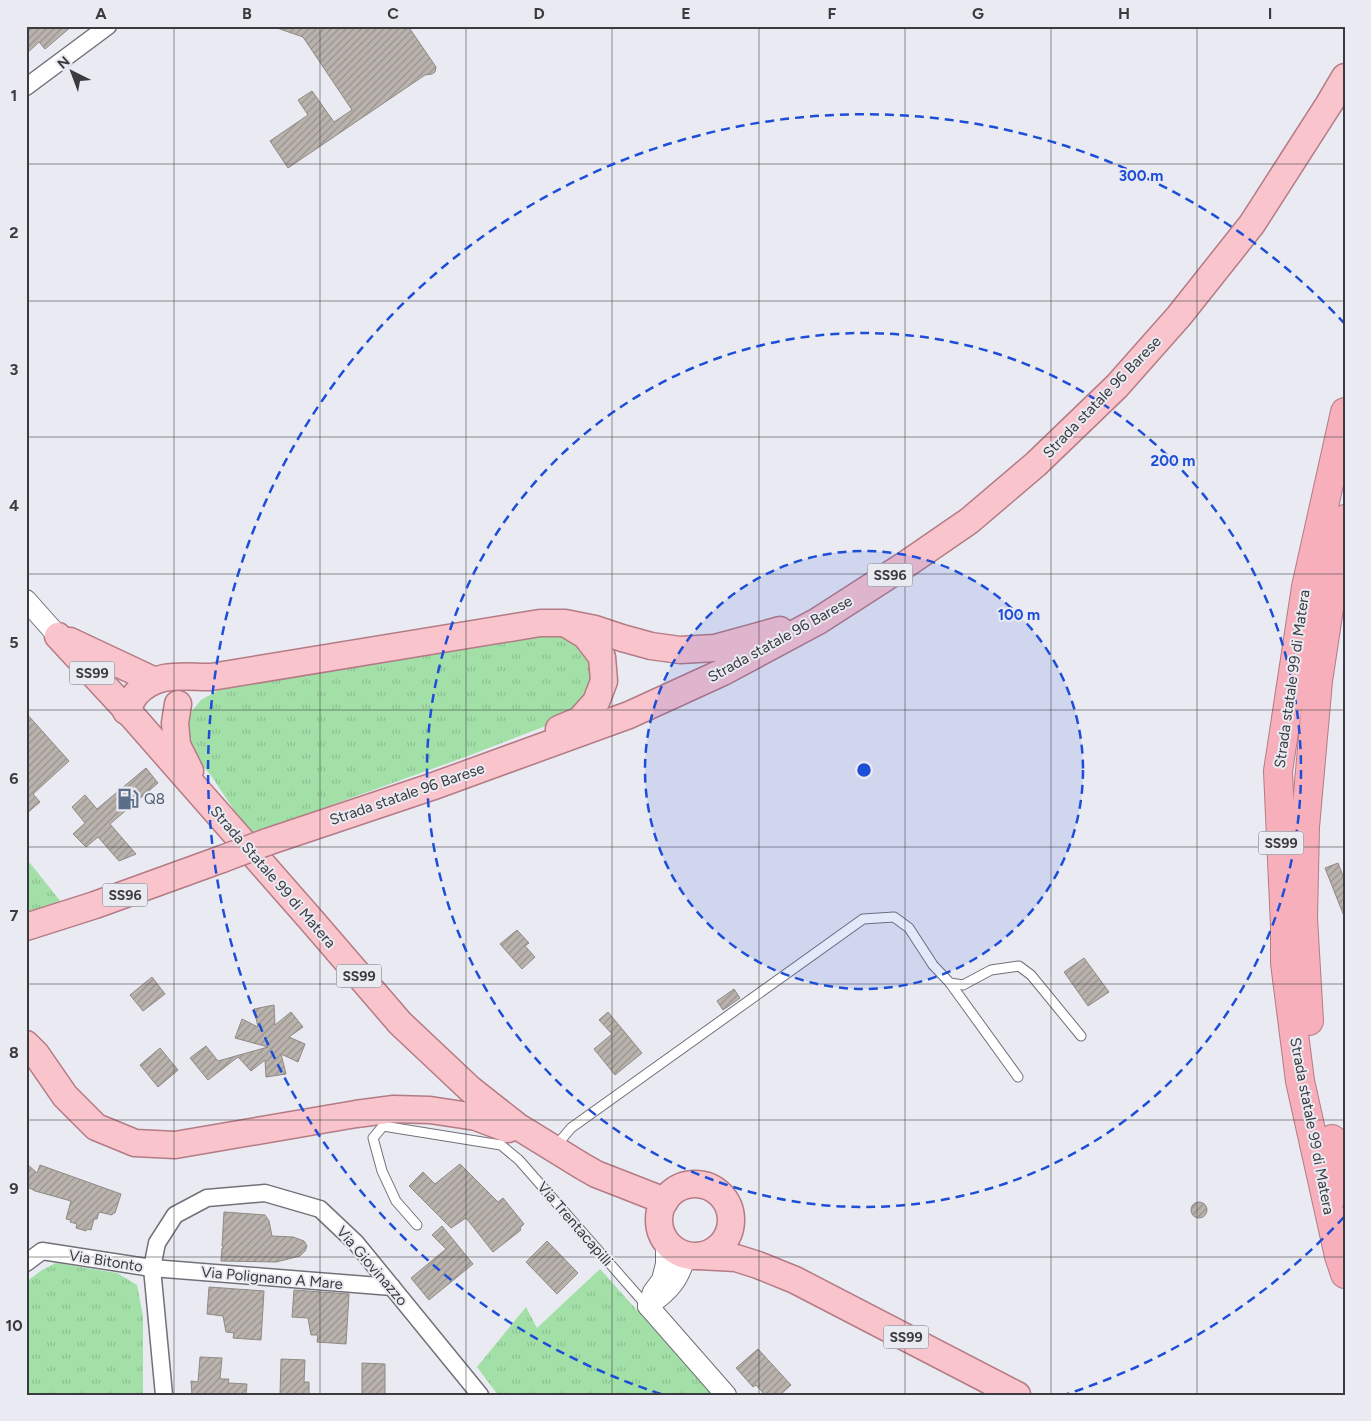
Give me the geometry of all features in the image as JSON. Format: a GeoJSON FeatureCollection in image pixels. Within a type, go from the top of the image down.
{"type":"FeatureCollection","features":[{"type":"Feature","properties":{"kind":"highway","name":"Strada statale 99 di Matera"},"geometry":{"type":"LineString","coordinates":[[1345,412],[1306,587],[1278,771],[1286,973],[1300,1081],[1338,1256],[1345,1274]]}},
{"type":"Feature","properties":{"kind":"highway","name":"Strada statale 99 di Matera"},"geometry":{"type":"LineString","coordinates":[[1345,519],[1339,542],[1318,681],[1305,827],[1303,918],[1310,1033],[1345,1192]]}},
{"type":"Feature","properties":{"kind":"main road","name":"Strada statale 96 Barese"},"geometry":{"type":"LineString","coordinates":[[26,927],[96,906],[268,842],[431,787],[629,715],[724,672],[818,621],[905,566],[969,521],[1036,464],[1117,386],[1179,316],[1252,224],[1343,77]]}},
{"type":"Feature","properties":{"kind":"main road"},"geometry":{"type":"LineString","coordinates":[[211,677],[178,704],[157,715],[130,715],[136,694],[153,680],[174,676],[211,677],[540,623],[565,623],[595,629],[651,646],[680,650],[715,648],[780,630],[905,566]]}},
{"type":"Feature","properties":{"kind":"main road"},"geometry":{"type":"LineString","coordinates":[[431,787],[580,720],[596,702],[604,681],[602,657],[586,636],[565,623]]}},
{"type":"Feature","properties":{"kind":"main road"},"geometry":{"type":"LineString","coordinates":[[58,636],[153,680]]}},
{"type":"Feature","properties":{"kind":"main road","name":"Strada Statale 99 di Matera"},"geometry":{"type":"LineString","coordinates":[[58,636],[313,922],[400,1023],[488,1104],[543,1143],[596,1174],[675,1235]]}},
{"type":"Feature","properties":{"kind":"main road"},"geometry":{"type":"LineString","coordinates":[[178,704],[175,723],[177,745],[202,797]]}},
{"type":"Feature","properties":{"kind":"main road"},"geometry":{"type":"LineString","coordinates":[[26,1044],[36,1054],[64,1096],[96,1126],[136,1143],[175,1145],[356,1114],[394,1110],[430,1110],[476,1117],[543,1143]]}},
{"type":"Feature","properties":{"kind":"main road"},"geometry":{"type":"LineString","coordinates":[[694,1184],[706,1186],[716,1191],[724,1199],[730,1210],[729,1233],[717,1248],[709,1253],[675,1235],[672,1193],[694,1184]]}},
{"type":"Feature","properties":{"kind":"main road","name":"SS99"},"geometry":{"type":"LineString","coordinates":[[729,1233],[795,1280]]}},
{"type":"Feature","properties":{"kind":"main road","name":"SS99"},"geometry":{"type":"LineString","coordinates":[[675,1235],[736,1258],[758,1264],[795,1280],[1017,1395]]}},
{"type":"Feature","properties":{"kind":"street"},"geometry":{"type":"LineString","coordinates":[[26,87],[108,26]]}},
{"type":"Feature","properties":{"kind":"street"},"geometry":{"type":"LineString","coordinates":[[26,600],[58,636]]}},
{"type":"Feature","properties":{"kind":"street","name":"Via Giovinazzo"},"geometry":{"type":"LineString","coordinates":[[152,1268],[157,1243],[175,1215],[207,1198],[265,1193],[320,1209],[356,1243],[479,1394]]}},
{"type":"Feature","properties":{"kind":"street"},"geometry":{"type":"LineString","coordinates":[[648,1306],[653,1292],[662,1280],[675,1235]]}},
{"type":"Feature","properties":{"kind":"street","name":"Via Bitonto"},"geometry":{"type":"LineString","coordinates":[[26,1263],[42,1251],[152,1268],[164,1395]]}},
{"type":"Feature","properties":{"kind":"street","name":"Via Polignano A Mare"},"geometry":{"type":"LineString","coordinates":[[152,1268],[392,1287]]}},
{"type":"Feature","properties":{"kind":"street","name":"Via Trentacapilli"},"geometry":{"type":"LineString","coordinates":[[648,1306],[726,1395]]}},
{"type":"Feature","properties":{"kind":"lane"},"geometry":{"type":"LineString","coordinates":[[543,1143],[571,1128],[864,919],[894,916],[909,928],[933,965],[950,983],[1018,1077]]}},
{"type":"Feature","properties":{"kind":"lane"},"geometry":{"type":"LineString","coordinates":[[950,983],[963,985],[991,970],[1019,966],[1030,975],[1081,1036]]}},
{"type":"Feature","properties":{"kind":"lane","name":"Via Trentacapilli"},"geometry":{"type":"LineString","coordinates":[[417,1225],[396,1201],[382,1171],[373,1138],[383,1126],[501,1145],[519,1160],[648,1306]]}},
{"type":"Feature","properties":{"kind":"green space"},"geometry":{"type":"Polygon","coordinates":[[[552,628],[572,633],[592,663],[589,698],[569,717],[468,756],[253,833],[238,816],[212,777],[189,748],[188,716],[201,700],[224,687],[552,628]]]}},
{"type":"Feature","properties":{"kind":"green space"},"geometry":{"type":"Polygon","coordinates":[[[30,863],[61,902],[26,914],[26,865],[30,863]]]}},
{"type":"Feature","properties":{"kind":"green space"},"geometry":{"type":"Polygon","coordinates":[[[56,1263],[117,1273],[137,1285],[143,1316],[143,1395],[26,1395],[26,1282],[42,1270],[56,1263]]]}},
{"type":"Feature","properties":{"kind":"green space"},"geometry":{"type":"Polygon","coordinates":[[[600,1269],[713,1395],[498,1395],[477,1367],[526,1307],[537,1328],[600,1269]]]}},
{"type":"Feature","properties":{"kind":"building"},"geometry":{"type":"Polygon","coordinates":[[[26,26],[72,26],[45,49],[39,42],[26,54],[26,26]]]}},
{"type":"Feature","properties":{"kind":"building"},"geometry":{"type":"Polygon","coordinates":[[[278,26],[408,26],[436,67],[435,72],[425,75],[288,168],[270,141],[308,115],[298,100],[312,91],[334,122],[352,110],[303,37],[277,28],[278,26]]]}},
{"type":"Feature","properties":{"kind":"building"},"geometry":{"type":"Polygon","coordinates":[[[26,713],[69,761],[33,794],[40,802],[26,814],[26,713]]]}},
{"type":"Feature","properties":{"kind":"building"},"geometry":{"type":"Polygon","coordinates":[[[146,768],[158,783],[110,824],[136,854],[119,861],[98,837],[86,847],[73,834],[85,823],[72,807],[85,795],[97,809],[146,768]]]}},
{"type":"Feature","properties":{"kind":"building"},"geometry":{"type":"Polygon","coordinates":[[[1338,863],[1345,881],[1344,916],[1325,868],[1338,863]]]}},
{"type":"Feature","properties":{"kind":"building"},"geometry":{"type":"Polygon","coordinates":[[[517,930],[529,943],[525,946],[535,957],[522,969],[500,944],[517,930]]]}},
{"type":"Feature","properties":{"kind":"building"},"geometry":{"type":"Polygon","coordinates":[[[1084,958],[1109,992],[1088,1006],[1064,972],[1084,958]]]}},
{"type":"Feature","properties":{"kind":"building"},"geometry":{"type":"Polygon","coordinates":[[[152,977],[165,994],[143,1011],[130,995],[152,977]]]}},
{"type":"Feature","properties":{"kind":"building"},"geometry":{"type":"Polygon","coordinates":[[[734,989],[740,998],[723,1010],[717,1001],[734,989]]]}},
{"type":"Feature","properties":{"kind":"building"},"geometry":{"type":"Polygon","coordinates":[[[274,1005],[275,1025],[291,1012],[303,1027],[289,1037],[305,1044],[298,1062],[281,1054],[286,1074],[266,1077],[265,1060],[251,1071],[238,1057],[208,1080],[190,1058],[206,1046],[218,1061],[268,1047],[235,1038],[242,1019],[258,1027],[254,1009],[274,1005]]]}},
{"type":"Feature","properties":{"kind":"building"},"geometry":{"type":"Polygon","coordinates":[[[608,1012],[642,1053],[615,1075],[594,1049],[612,1034],[599,1020],[608,1012]]]}},
{"type":"Feature","properties":{"kind":"building"},"geometry":{"type":"Polygon","coordinates":[[[160,1048],[178,1070],[158,1087],[140,1065],[160,1048]]]}},
{"type":"Feature","properties":{"kind":"building"},"geometry":{"type":"Polygon","coordinates":[[[26,1163],[37,1173],[40,1165],[121,1194],[115,1213],[112,1215],[99,1212],[97,1219],[94,1219],[91,1230],[87,1229],[86,1231],[76,1228],[77,1224],[66,1219],[71,1201],[35,1191],[26,1186],[26,1163]]]}},
{"type":"Feature","properties":{"kind":"building"},"geometry":{"type":"Polygon","coordinates":[[[460,1164],[498,1202],[503,1198],[524,1224],[520,1228],[521,1230],[493,1252],[466,1218],[451,1228],[409,1186],[423,1172],[435,1184],[460,1164]]]}},
{"type":"Feature","properties":{"kind":"building"},"geometry":{"type":"Polygon","coordinates":[[[1199,1202],[1205,1204],[1207,1210],[1205,1216],[1199,1218],[1193,1216],[1191,1210],[1193,1204],[1199,1202]]]}},
{"type":"Feature","properties":{"kind":"building"},"geometry":{"type":"Polygon","coordinates":[[[224,1212],[265,1215],[269,1221],[272,1236],[293,1237],[304,1241],[307,1246],[305,1251],[300,1256],[276,1262],[221,1261],[222,1248],[224,1248],[222,1246],[224,1212]]]}},
{"type":"Feature","properties":{"kind":"building"},"geometry":{"type":"Polygon","coordinates":[[[442,1226],[473,1264],[429,1300],[411,1278],[446,1249],[432,1235],[442,1226]]]}},
{"type":"Feature","properties":{"kind":"building"},"geometry":{"type":"Polygon","coordinates":[[[547,1241],[578,1273],[557,1294],[526,1262],[547,1241]]]}},
{"type":"Feature","properties":{"kind":"building"},"geometry":{"type":"Polygon","coordinates":[[[209,1287],[264,1291],[261,1340],[233,1338],[234,1333],[226,1332],[223,1316],[207,1314],[209,1287]]]}},
{"type":"Feature","properties":{"kind":"building"},"geometry":{"type":"Polygon","coordinates":[[[294,1290],[349,1294],[346,1344],[317,1342],[318,1335],[311,1335],[308,1318],[292,1317],[294,1290]]]}},
{"type":"Feature","properties":{"kind":"building"},"geometry":{"type":"Polygon","coordinates":[[[758,1349],[791,1385],[780,1395],[765,1395],[756,1385],[753,1387],[736,1368],[758,1349]]]}},
{"type":"Feature","properties":{"kind":"building"},"geometry":{"type":"Polygon","coordinates":[[[200,1357],[222,1358],[220,1379],[229,1379],[228,1383],[247,1384],[246,1395],[192,1395],[191,1381],[198,1382],[200,1357]]]}},
{"type":"Feature","properties":{"kind":"building"},"geometry":{"type":"Polygon","coordinates":[[[281,1359],[305,1360],[304,1382],[309,1382],[309,1395],[280,1395],[281,1359]]]}},
{"type":"Feature","properties":{"kind":"building"},"geometry":{"type":"Polygon","coordinates":[[[362,1363],[385,1364],[385,1395],[362,1395],[362,1363]]]}},
{"type":"Feature","properties":{"kind":"place","name":"Q8"},"geometry":{"type":"Point","coordinates":[128,799]}}]}
